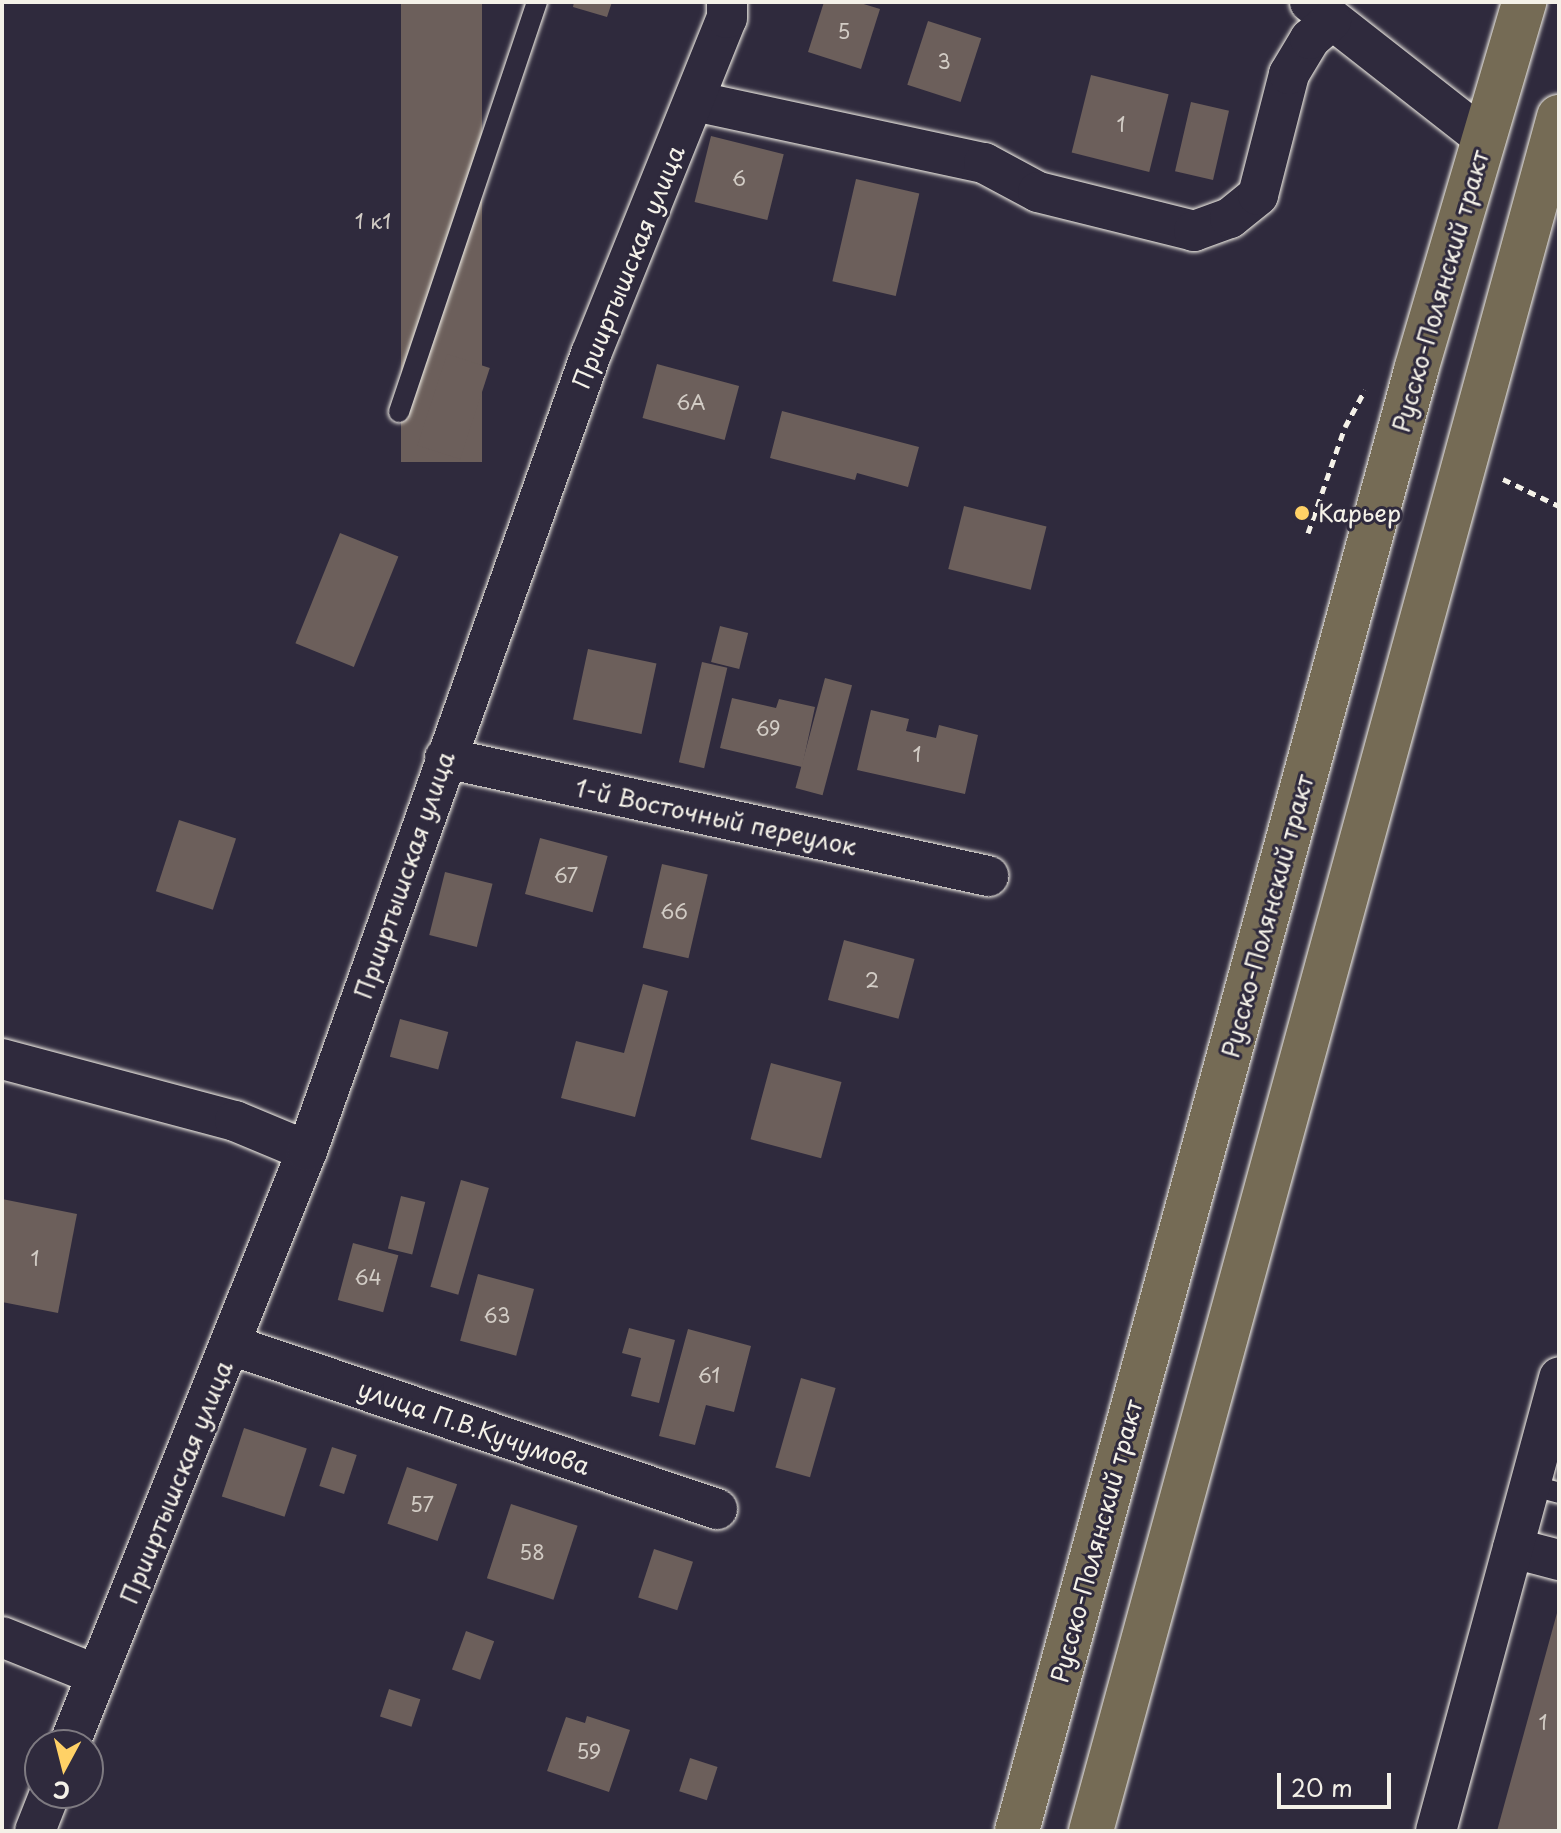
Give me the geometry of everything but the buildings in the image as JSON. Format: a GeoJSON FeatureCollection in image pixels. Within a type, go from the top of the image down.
{"type":"FeatureCollection","features":[{"type":"Feature","properties":{"kind":"main road","name":"Русско-Полянский тракт"},"geometry":{"type":"LineString","coordinates":[[1017,1831],[1416,370],[1524,2]]}},
{"type":"Feature","properties":{"kind":"main road"},"geometry":{"type":"LineString","coordinates":[[1091,1831],[1559,117]]}},
{"type":"Feature","properties":{"kind":"street","name":"Прииртышская улица"},"geometry":{"type":"LineString","coordinates":[[75,1729],[307,1151],[591,354],[727,18],[727,2]]}},
{"type":"Feature","properties":{"kind":"street"},"geometry":{"type":"LineString","coordinates":[[694,101],[984,163],[1038,192],[1194,231],[1230,218],[1258,195],[1289,74],[1310,39],[1320,11],[1485,139]]}},
{"type":"Feature","properties":{"kind":"street","name":"1-й Восточный переулок"},"geometry":{"type":"LineString","coordinates":[[445,758],[988,876]]}},
{"type":"Feature","properties":{"kind":"street"},"geometry":{"type":"LineString","coordinates":[[2,1059],[235,1121],[307,1151]]}},
{"type":"Feature","properties":{"kind":"street","name":"улица П.В.Кучумова"},"geometry":{"type":"LineString","coordinates":[[231,1345],[717,1509]]}},
{"type":"Feature","properties":{"kind":"street"},"geometry":{"type":"LineString","coordinates":[[1436,1831],[1513,1548],[1544,1489],[1559,1377]]}},
{"type":"Feature","properties":{"kind":"street"},"geometry":{"type":"LineString","coordinates":[[1513,1548],[1559,1560]]}},
{"type":"Feature","properties":{"kind":"street"},"geometry":{"type":"LineString","coordinates":[[2,1637],[97,1675]]}},
{"type":"Feature","properties":{"kind":"street"},"geometry":{"type":"LineString","coordinates":[[35,1831],[44,1809]]}},
{"type":"Feature","properties":{"kind":"lane"},"geometry":{"type":"LineString","coordinates":[[399,412],[537,2]]}},
{"type":"Feature","properties":{"kind":"path"},"geometry":{"type":"LineString","coordinates":[[1308,533],[1345,427],[1367,388]]}},
{"type":"Feature","properties":{"kind":"path"},"geometry":{"type":"LineString","coordinates":[[1496,475],[1559,506]]}},
{"type":"Feature","properties":{"kind":"place","name":"Карьер"},"geometry":{"type":"Point","coordinates":[1302,513]}}]}
